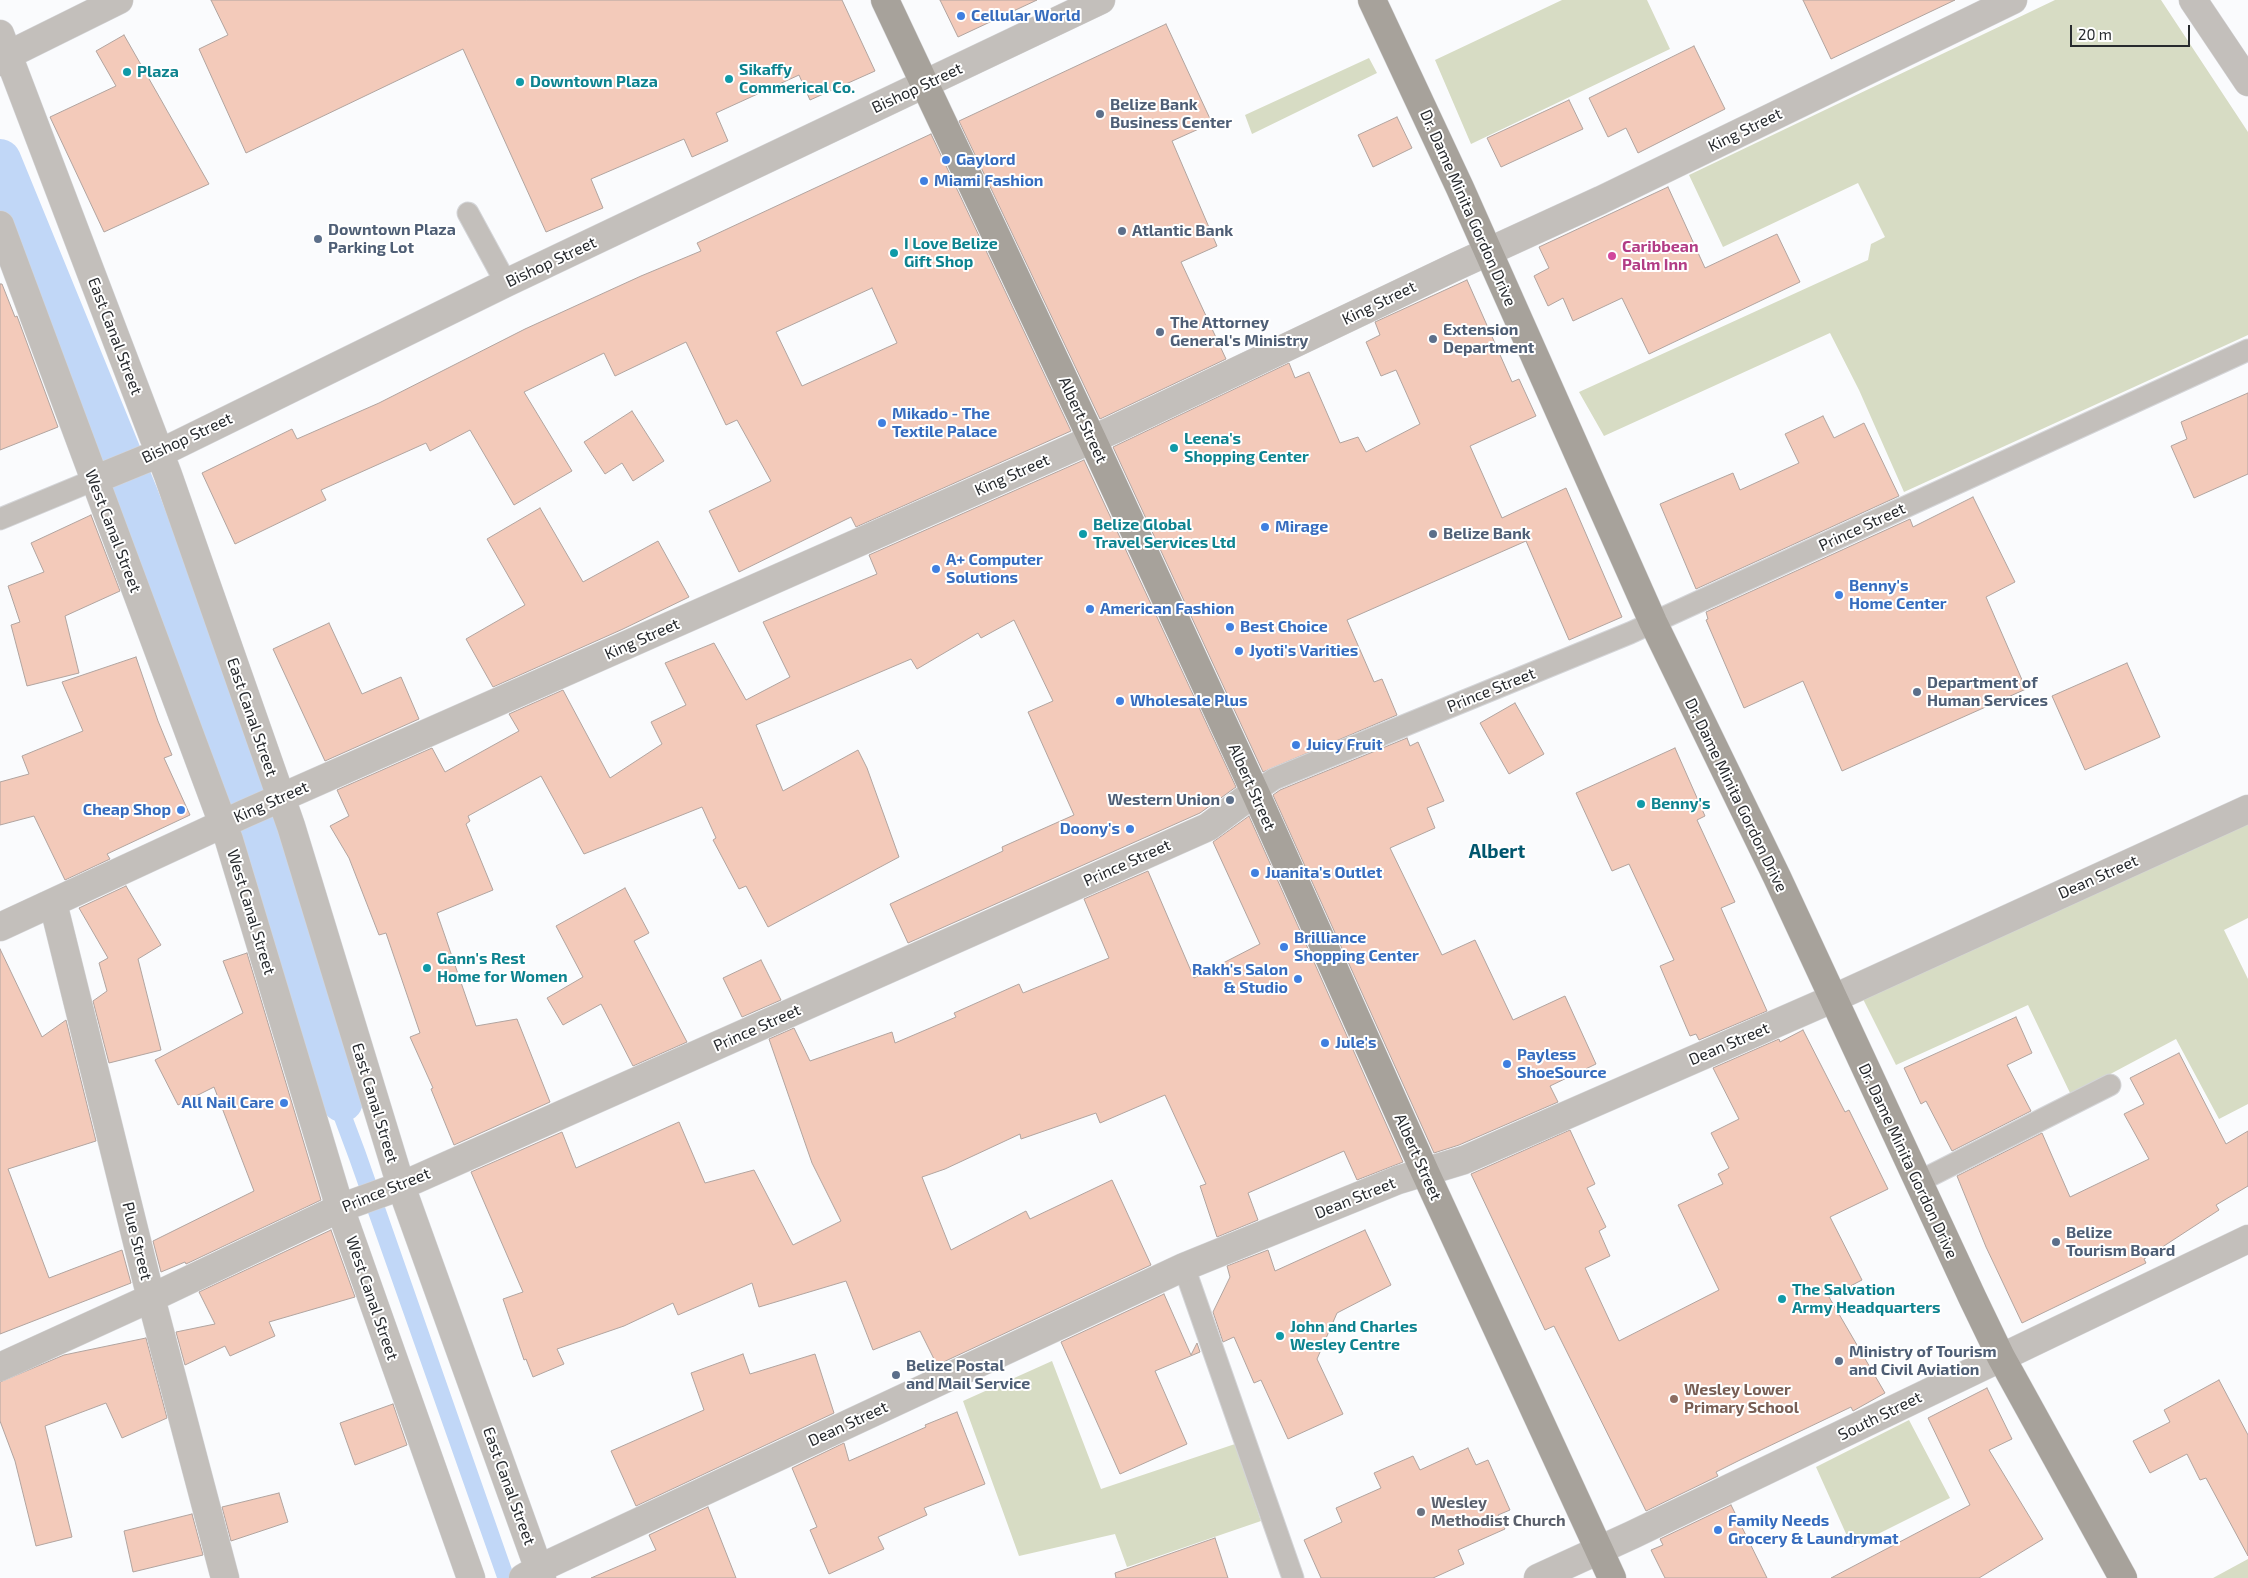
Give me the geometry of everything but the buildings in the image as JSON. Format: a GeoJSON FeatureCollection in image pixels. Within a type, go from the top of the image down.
{"type":"FeatureCollection","features":[{"type":"Feature","properties":{"kind":"main road","name":"Albert Street"},"geometry":{"type":"LineString","coordinates":[[885,0],[1092,439],[1255,792],[1425,1172],[1612,1578]]}},
{"type":"Feature","properties":{"kind":"main road","name":"Dr. Dame Minita Gordon Drive"},"geometry":{"type":"LineString","coordinates":[[1372,0],[1584,462],[1653,622],[1777,877],[1832,999],[2001,1357],[2123,1578]]}},
{"type":"Feature","properties":{"kind":"street"},"geometry":{"type":"LineString","coordinates":[[3,51],[119,0]]}},
{"type":"Feature","properties":{"kind":"street","name":"Bishop Street"},"geometry":{"type":"LineString","coordinates":[[127,466],[506,283],[1101,0]]}},
{"type":"Feature","properties":{"kind":"street","name":"King Street"},"geometry":{"type":"LineString","coordinates":[[0,927],[253,810],[1092,439],[1601,200],[2013,0]]}},
{"type":"Feature","properties":{"kind":"street"},"geometry":{"type":"LineString","coordinates":[[2193,0],[2248,82]]}},
{"type":"Feature","properties":{"kind":"street","name":"East Canal Street"},"geometry":{"type":"LineString","coordinates":[[3,51],[127,466],[253,810],[371,1197],[534,1575]]}},
{"type":"Feature","properties":{"kind":"street","name":"West Canal Street"},"geometry":{"type":"LineString","coordinates":[[0,225],[127,466],[253,810],[371,1197],[471,1578]]}},
{"type":"Feature","properties":{"kind":"street","name":"Prince Street"},"geometry":{"type":"LineString","coordinates":[[0,1367],[371,1197],[1208,827],[1255,792]]}},
{"type":"Feature","properties":{"kind":"street","name":"Dean Street"},"geometry":{"type":"LineString","coordinates":[[534,1575],[1184,1267],[1398,1180],[1464,1160],[1832,999],[2248,809]]}},
{"type":"Feature","properties":{"kind":"street","name":"Plue Street"},"geometry":{"type":"LineString","coordinates":[[53,904],[225,1578]]}},
{"type":"Feature","properties":{"kind":"street","name":"South Street"},"geometry":{"type":"LineString","coordinates":[[1538,1578],[2248,1239]]}},
{"type":"Feature","properties":{"kind":"lane"},"geometry":{"type":"LineString","coordinates":[[468,213],[506,283]]}},
{"type":"Feature","properties":{"kind":"lane","name":"Prince Street"},"geometry":{"type":"LineString","coordinates":[[1255,792],[1274,779],[1653,622],[2248,350]]}},
{"type":"Feature","properties":{"kind":"lane","name":"Bishop Street"},"geometry":{"type":"LineString","coordinates":[[0,519],[127,466]]}},
{"type":"Feature","properties":{"kind":"lane"},"geometry":{"type":"LineString","coordinates":[[1918,1182],[2110,1085]]}},
{"type":"Feature","properties":{"kind":"lane"},"geometry":{"type":"LineString","coordinates":[[1184,1267],[1293,1578]]}},
{"type":"Feature","properties":{"kind":"green space"},"geometry":{"type":"Polygon","coordinates":[[[1562,0],[1647,0],[1670,49],[1471,144],[1435,60],[1562,0]]]}},
{"type":"Feature","properties":{"kind":"green space"},"geometry":{"type":"Polygon","coordinates":[[[2055,0],[2161,0],[2248,132],[2248,335],[1904,492],[1859,390],[1830,333],[1604,436],[1579,392],[1868,260],[1871,244],[1885,237],[1858,183],[1723,247],[1689,175],[2055,0]]]}},
{"type":"Feature","properties":{"kind":"green space"},"geometry":{"type":"Polygon","coordinates":[[[1369,58],[1377,73],[1252,134],[1245,115],[1369,58]]]}},
{"type":"Feature","properties":{"kind":"green space"},"geometry":{"type":"Polygon","coordinates":[[[2248,821],[2248,918],[2224,930],[2248,979],[2248,1104],[2219,1119],[2176,1039],[2071,1095],[2028,1005],[1896,1065],[1863,999],[2248,821]]]}},
{"type":"Feature","properties":{"kind":"green space"},"geometry":{"type":"Polygon","coordinates":[[[1052,1361],[1101,1489],[1235,1444],[1261,1521],[1127,1567],[1115,1534],[1019,1556],[963,1401],[1052,1361]]]}},
{"type":"Feature","properties":{"kind":"green space"},"geometry":{"type":"Polygon","coordinates":[[[1909,1420],[1950,1498],[1852,1547],[1816,1467],[1909,1420]]]}},
{"type":"Feature","properties":{"kind":"green space"},"geometry":{"type":"Polygon","coordinates":[[[2248,1559],[2248,1578],[2213,1578],[2248,1559]]]}},
{"type":"Feature","properties":{"kind":"water"},"geometry":{"type":"Polygon","coordinates":[[[0,146],[218,760],[365,1150],[515,1578],[497,1578],[349,1159],[203,768],[0,203],[0,146]]]}},
{"type":"Feature","properties":{"kind":"pier"},"geometry":{"type":"Polygon","coordinates":[[[2225,0],[2248,0],[2248,36],[2225,0]]]}},
{"type":"Feature","properties":{"kind":"waterway"},"geometry":{"type":"LineString","coordinates":[[0,160],[138,497],[244,778],[342,1101]]}},
{"type":"Feature","properties":{"kind":"place","name":"Cellular World"},"geometry":{"type":"Point","coordinates":[961,16]}},
{"type":"Feature","properties":{"kind":"place","name":"Plaza"},"geometry":{"type":"Point","coordinates":[127,72]}},
{"type":"Feature","properties":{"kind":"place","name":"Sikaffy Commerical Co."},"geometry":{"type":"Point","coordinates":[729,79]}},
{"type":"Feature","properties":{"kind":"place","name":"Downtown Plaza"},"geometry":{"type":"Point","coordinates":[520,82]}},
{"type":"Feature","properties":{"kind":"place","name":"Belize Bank Business Center"},"geometry":{"type":"Point","coordinates":[1100,114]}},
{"type":"Feature","properties":{"kind":"place","name":"Gaylord"},"geometry":{"type":"Point","coordinates":[946,160]}},
{"type":"Feature","properties":{"kind":"place","name":"Miami Fashion"},"geometry":{"type":"Point","coordinates":[924,181]}},
{"type":"Feature","properties":{"kind":"place","name":"Atlantic Bank"},"geometry":{"type":"Point","coordinates":[1122,231]}},
{"type":"Feature","properties":{"kind":"place","name":"Downtown Plaza Parking Lot"},"geometry":{"type":"Point","coordinates":[318,239]}},
{"type":"Feature","properties":{"kind":"place","name":"I Love Belize Gift Shop"},"geometry":{"type":"Point","coordinates":[894,253]}},
{"type":"Feature","properties":{"kind":"place","name":"Caribbean Palm Inn"},"geometry":{"type":"Point","coordinates":[1612,256]}},
{"type":"Feature","properties":{"kind":"place","name":"The Attorney General's Ministry"},"geometry":{"type":"Point","coordinates":[1160,332]}},
{"type":"Feature","properties":{"kind":"place","name":"Extension Department"},"geometry":{"type":"Point","coordinates":[1433,339]}},
{"type":"Feature","properties":{"kind":"place","name":"Mikado - The Textile Palace"},"geometry":{"type":"Point","coordinates":[882,423]}},
{"type":"Feature","properties":{"kind":"place","name":"Leena's Shopping Center"},"geometry":{"type":"Point","coordinates":[1174,448]}},
{"type":"Feature","properties":{"kind":"place","name":"Mirage"},"geometry":{"type":"Point","coordinates":[1265,527]}},
{"type":"Feature","properties":{"kind":"place","name":"Belize Global Travel Services Ltd"},"geometry":{"type":"Point","coordinates":[1083,534]}},
{"type":"Feature","properties":{"kind":"place","name":"Belize Bank"},"geometry":{"type":"Point","coordinates":[1433,534]}},
{"type":"Feature","properties":{"kind":"place","name":"A+ Computer Solutions"},"geometry":{"type":"Point","coordinates":[936,569]}},
{"type":"Feature","properties":{"kind":"place","name":"Benny's Home Center"},"geometry":{"type":"Point","coordinates":[1839,595]}},
{"type":"Feature","properties":{"kind":"place","name":"American Fashion"},"geometry":{"type":"Point","coordinates":[1090,609]}},
{"type":"Feature","properties":{"kind":"place","name":"Best Choice"},"geometry":{"type":"Point","coordinates":[1230,627]}},
{"type":"Feature","properties":{"kind":"place","name":"Jyoti's Varities"},"geometry":{"type":"Point","coordinates":[1239,651]}},
{"type":"Feature","properties":{"kind":"place","name":"Department of Human Services"},"geometry":{"type":"Point","coordinates":[1917,692]}},
{"type":"Feature","properties":{"kind":"place","name":"Wholesale Plus"},"geometry":{"type":"Point","coordinates":[1120,701]}},
{"type":"Feature","properties":{"kind":"place","name":"Juicy Fruit"},"geometry":{"type":"Point","coordinates":[1296,745]}},
{"type":"Feature","properties":{"kind":"place","name":"Western Union"},"geometry":{"type":"Point","coordinates":[1230,800]}},
{"type":"Feature","properties":{"kind":"place","name":"Benny's"},"geometry":{"type":"Point","coordinates":[1641,804]}},
{"type":"Feature","properties":{"kind":"place","name":"Cheap Shop"},"geometry":{"type":"Point","coordinates":[181,810]}},
{"type":"Feature","properties":{"kind":"place","name":"Doony's"},"geometry":{"type":"Point","coordinates":[1130,829]}},
{"type":"Feature","properties":{"kind":"place","name":"Juanita's Outlet"},"geometry":{"type":"Point","coordinates":[1255,873]}},
{"type":"Feature","properties":{"kind":"place","name":"Brilliance Shopping Center"},"geometry":{"type":"Point","coordinates":[1284,947]}},
{"type":"Feature","properties":{"kind":"place","name":"Gann's Rest Home for Women"},"geometry":{"type":"Point","coordinates":[427,968]}},
{"type":"Feature","properties":{"kind":"place","name":"Rakh's Salon & Studio"},"geometry":{"type":"Point","coordinates":[1298,979]}},
{"type":"Feature","properties":{"kind":"place","name":"Jule's"},"geometry":{"type":"Point","coordinates":[1325,1043]}},
{"type":"Feature","properties":{"kind":"place","name":"Payless ShoeSource"},"geometry":{"type":"Point","coordinates":[1507,1064]}},
{"type":"Feature","properties":{"kind":"place","name":"All Nail Care"},"geometry":{"type":"Point","coordinates":[284,1103]}},
{"type":"Feature","properties":{"kind":"place","name":"Belize Tourism Board"},"geometry":{"type":"Point","coordinates":[2056,1242]}},
{"type":"Feature","properties":{"kind":"place","name":"The Salvation Army Headquarters"},"geometry":{"type":"Point","coordinates":[1782,1299]}},
{"type":"Feature","properties":{"kind":"place","name":"John and Charles Wesley Centre"},"geometry":{"type":"Point","coordinates":[1280,1336]}},
{"type":"Feature","properties":{"kind":"place","name":"Ministry of Tourism and Civil Aviation"},"geometry":{"type":"Point","coordinates":[1839,1361]}},
{"type":"Feature","properties":{"kind":"place","name":"Belize Postal and Mail Service"},"geometry":{"type":"Point","coordinates":[896,1375]}},
{"type":"Feature","properties":{"kind":"place","name":"Wesley Lower Primary School"},"geometry":{"type":"Point","coordinates":[1674,1399]}},
{"type":"Feature","properties":{"kind":"place","name":"Wesley Methodist Church"},"geometry":{"type":"Point","coordinates":[1421,1512]}},
{"type":"Feature","properties":{"kind":"place","name":"Family Needs Grocery & Laundrymat"},"geometry":{"type":"Point","coordinates":[1718,1530]}},
{"type":"Feature","properties":{"kind":"district","name":"Albert"},"geometry":{"type":"Point","coordinates":[1497,852]}}]}
